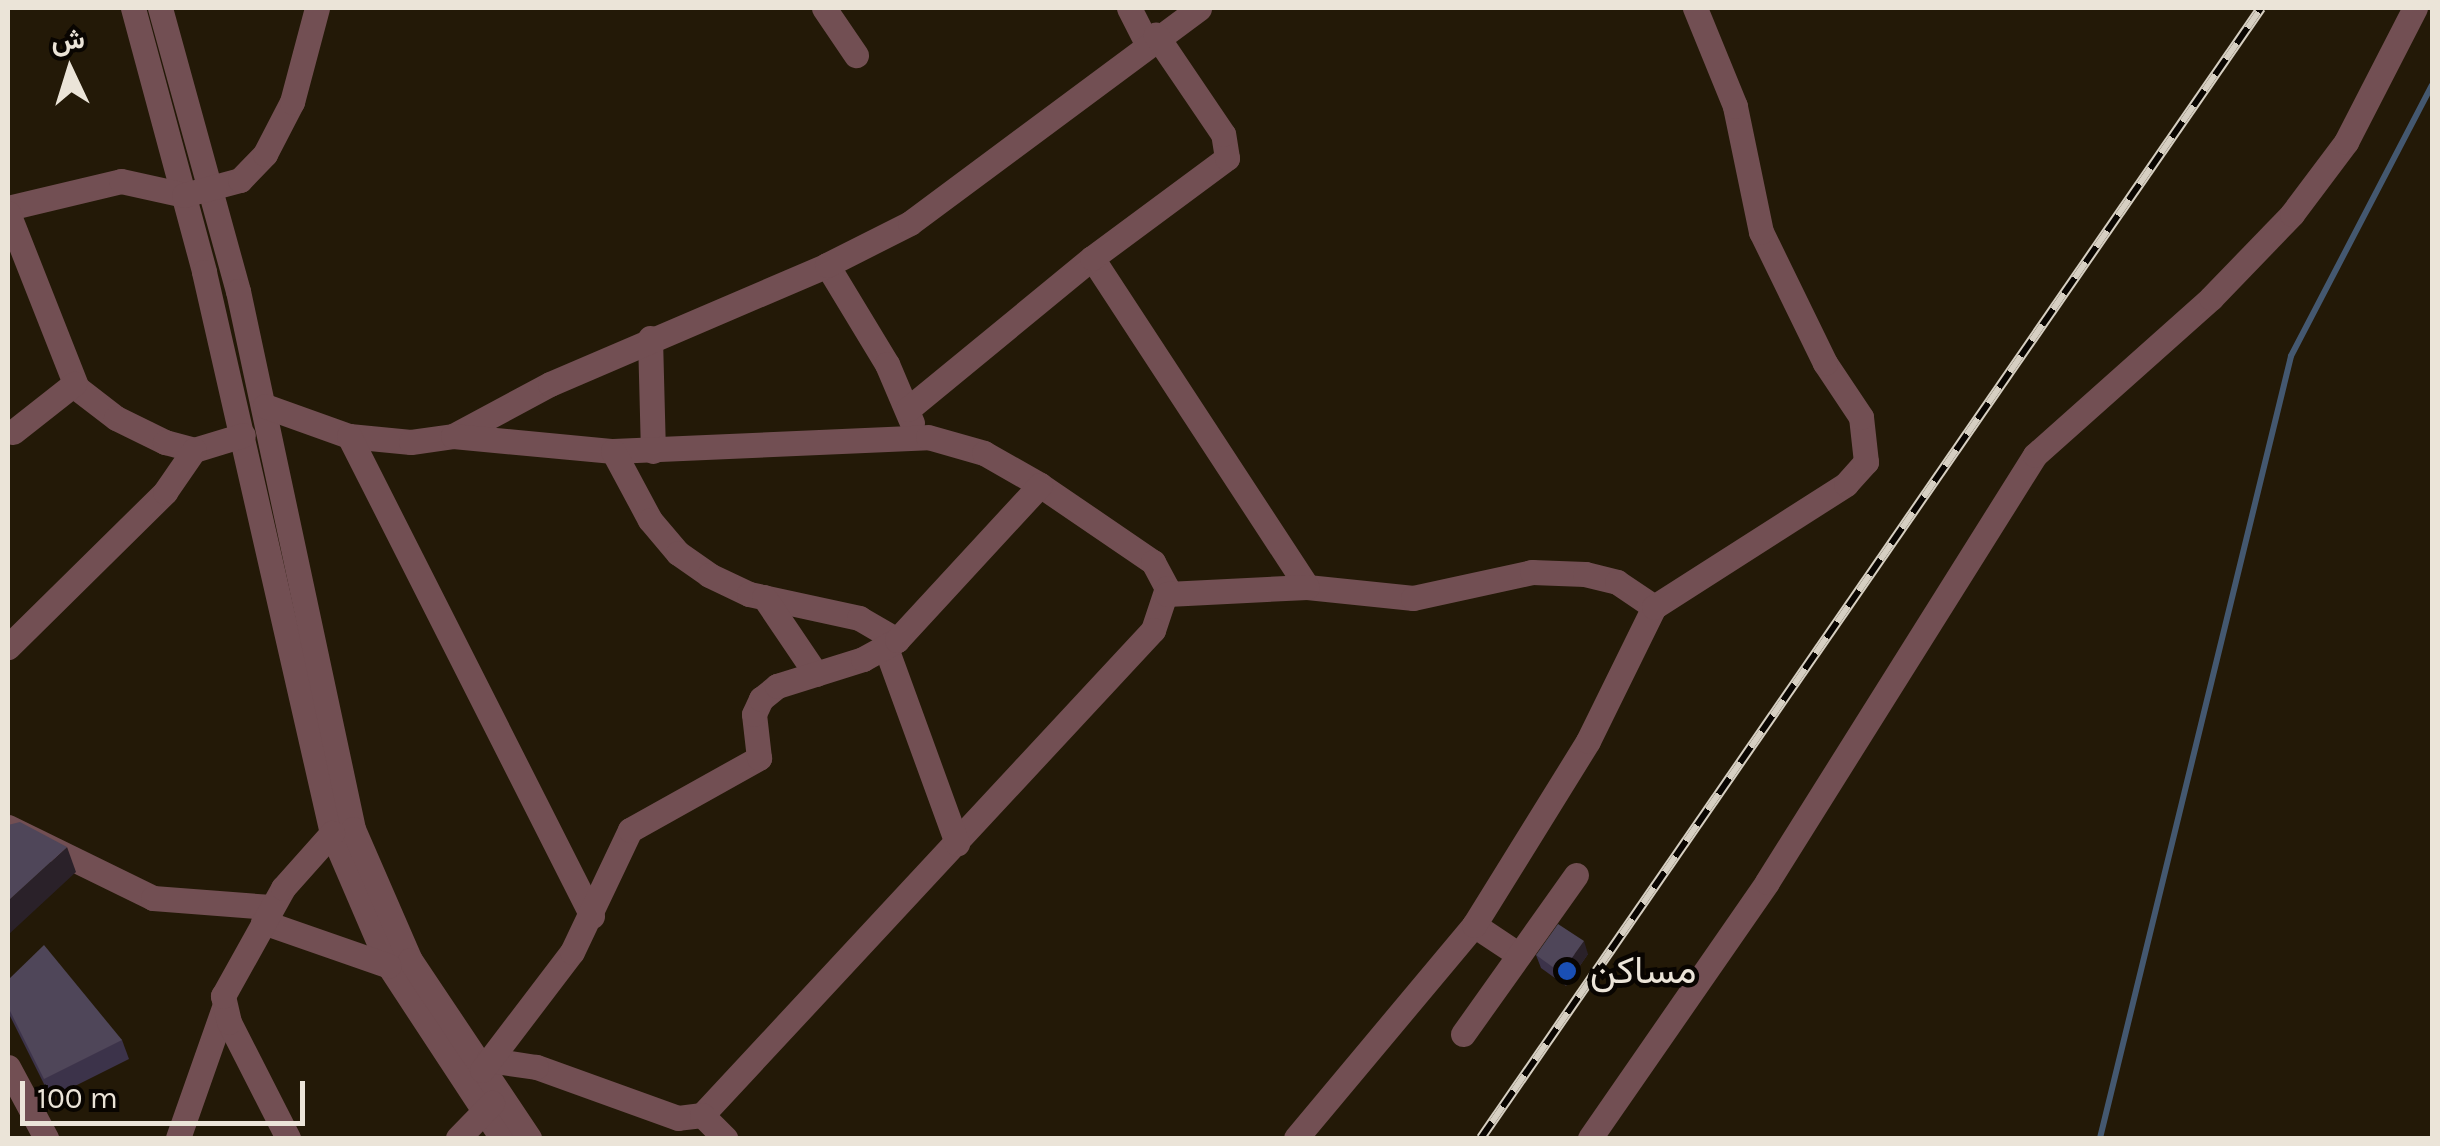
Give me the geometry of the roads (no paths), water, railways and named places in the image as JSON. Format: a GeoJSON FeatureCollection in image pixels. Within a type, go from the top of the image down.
{"type":"FeatureCollection","features":[{"type":"Feature","properties":{"kind":"street"},"geometry":{"type":"LineString","coordinates":[[133,8],[243,435],[332,833],[389,966],[478,1073]]}},
{"type":"Feature","properties":{"kind":"street"},"geometry":{"type":"LineString","coordinates":[[160,8],[212,189],[264,406],[354,829],[410,960],[478,1073],[502,1138]]}},
{"type":"Feature","properties":{"kind":"street"},"geometry":{"type":"LineString","coordinates":[[243,435],[194,450],[132,427],[74,384],[8,210],[121,180],[184,196],[240,180],[274,140],[317,8]]}},
{"type":"Feature","properties":{"kind":"street"},"geometry":{"type":"LineString","coordinates":[[824,8],[856,55]]}},
{"type":"Feature","properties":{"kind":"street"},"geometry":{"type":"LineString","coordinates":[[908,409],[1092,258],[1219,166],[1229,152],[1129,8]]}},
{"type":"Feature","properties":{"kind":"street"},"geometry":{"type":"LineString","coordinates":[[453,436],[650,338],[827,266],[923,213],[1151,38],[1199,8]]}},
{"type":"Feature","properties":{"kind":"street"},"geometry":{"type":"LineString","coordinates":[[1296,1138],[1474,925],[1588,741],[1654,607],[1846,484],[1868,450],[1860,417],[1825,363],[1761,232],[1735,106],[1695,8]]}},
{"type":"Feature","properties":{"kind":"street"},"geometry":{"type":"LineString","coordinates":[[1590,1138],[1767,882],[2035,455],[2211,298],[2292,214],[2346,142],[2415,8]]}},
{"type":"Feature","properties":{"kind":"street"},"geometry":{"type":"LineString","coordinates":[[1092,258],[1307,587]]}},
{"type":"Feature","properties":{"kind":"street"},"geometry":{"type":"LineString","coordinates":[[827,266],[908,409],[916,437]]}},
{"type":"Feature","properties":{"kind":"street"},"geometry":{"type":"LineString","coordinates":[[650,338],[653,451]]}},
{"type":"Feature","properties":{"kind":"street"},"geometry":{"type":"LineString","coordinates":[[10,435],[74,384]]}},
{"type":"Feature","properties":{"kind":"street"},"geometry":{"type":"LineString","coordinates":[[264,406],[350,436],[411,442],[453,436],[653,451],[916,437],[984,453],[1040,485],[1163,572],[1167,594],[1153,630],[702,1115],[678,1118],[536,1068],[478,1073]]}},
{"type":"Feature","properties":{"kind":"street"},"geometry":{"type":"LineString","coordinates":[[350,436],[592,916]]}},
{"type":"Feature","properties":{"kind":"street"},"geometry":{"type":"LineString","coordinates":[[11,637],[165,492],[194,450]]}},
{"type":"Feature","properties":{"kind":"street"},"geometry":{"type":"LineString","coordinates":[[613,451],[650,520],[678,553],[764,597],[860,618],[892,644],[957,843]]}},
{"type":"Feature","properties":{"kind":"street"},"geometry":{"type":"LineString","coordinates":[[478,1073],[547,990],[592,916],[623,838],[756,761],[757,704],[777,686],[892,644],[1040,485]]}},
{"type":"Feature","properties":{"kind":"street"},"geometry":{"type":"LineString","coordinates":[[1167,594],[1307,587],[1413,598],[1532,572],[1585,574],[1618,582],[1654,607]]}},
{"type":"Feature","properties":{"kind":"street"},"geometry":{"type":"LineString","coordinates":[[764,597],[816,674]]}},
{"type":"Feature","properties":{"kind":"street"},"geometry":{"type":"LineString","coordinates":[[8,826],[165,902],[267,914],[389,966]]}},
{"type":"Feature","properties":{"kind":"street"},"geometry":{"type":"LineString","coordinates":[[178,1138],[224,1010],[225,988],[267,914],[332,833]]}},
{"type":"Feature","properties":{"kind":"street"},"geometry":{"type":"LineString","coordinates":[[1463,1034],[1576,876]]}},
{"type":"Feature","properties":{"kind":"street"},"geometry":{"type":"LineString","coordinates":[[1474,925],[1520,955]]}},
{"type":"Feature","properties":{"kind":"street"},"geometry":{"type":"LineString","coordinates":[[224,1010],[288,1138]]}},
{"type":"Feature","properties":{"kind":"street"},"geometry":{"type":"LineString","coordinates":[[8,1067],[46,1138]]}},
{"type":"Feature","properties":{"kind":"street"},"geometry":{"type":"LineString","coordinates":[[458,1138],[490,1105]]}},
{"type":"Feature","properties":{"kind":"street"},"geometry":{"type":"LineString","coordinates":[[490,1105],[529,1138]]}},
{"type":"Feature","properties":{"kind":"street"},"geometry":{"type":"LineString","coordinates":[[702,1115],[725,1138]]}},
{"type":"Feature","properties":{"kind":"waterway"},"geometry":{"type":"LineString","coordinates":[[2100,1138],[2291,356],[2432,85]]}},
{"type":"Feature","properties":{"kind":"railway"},"geometry":{"type":"LineString","coordinates":[[1481,1138],[2261,8]]}},
{"type":"Feature","properties":{"kind":"place","name":"مساكن"},"geometry":{"type":"Point","coordinates":[1567,971]}}]}
